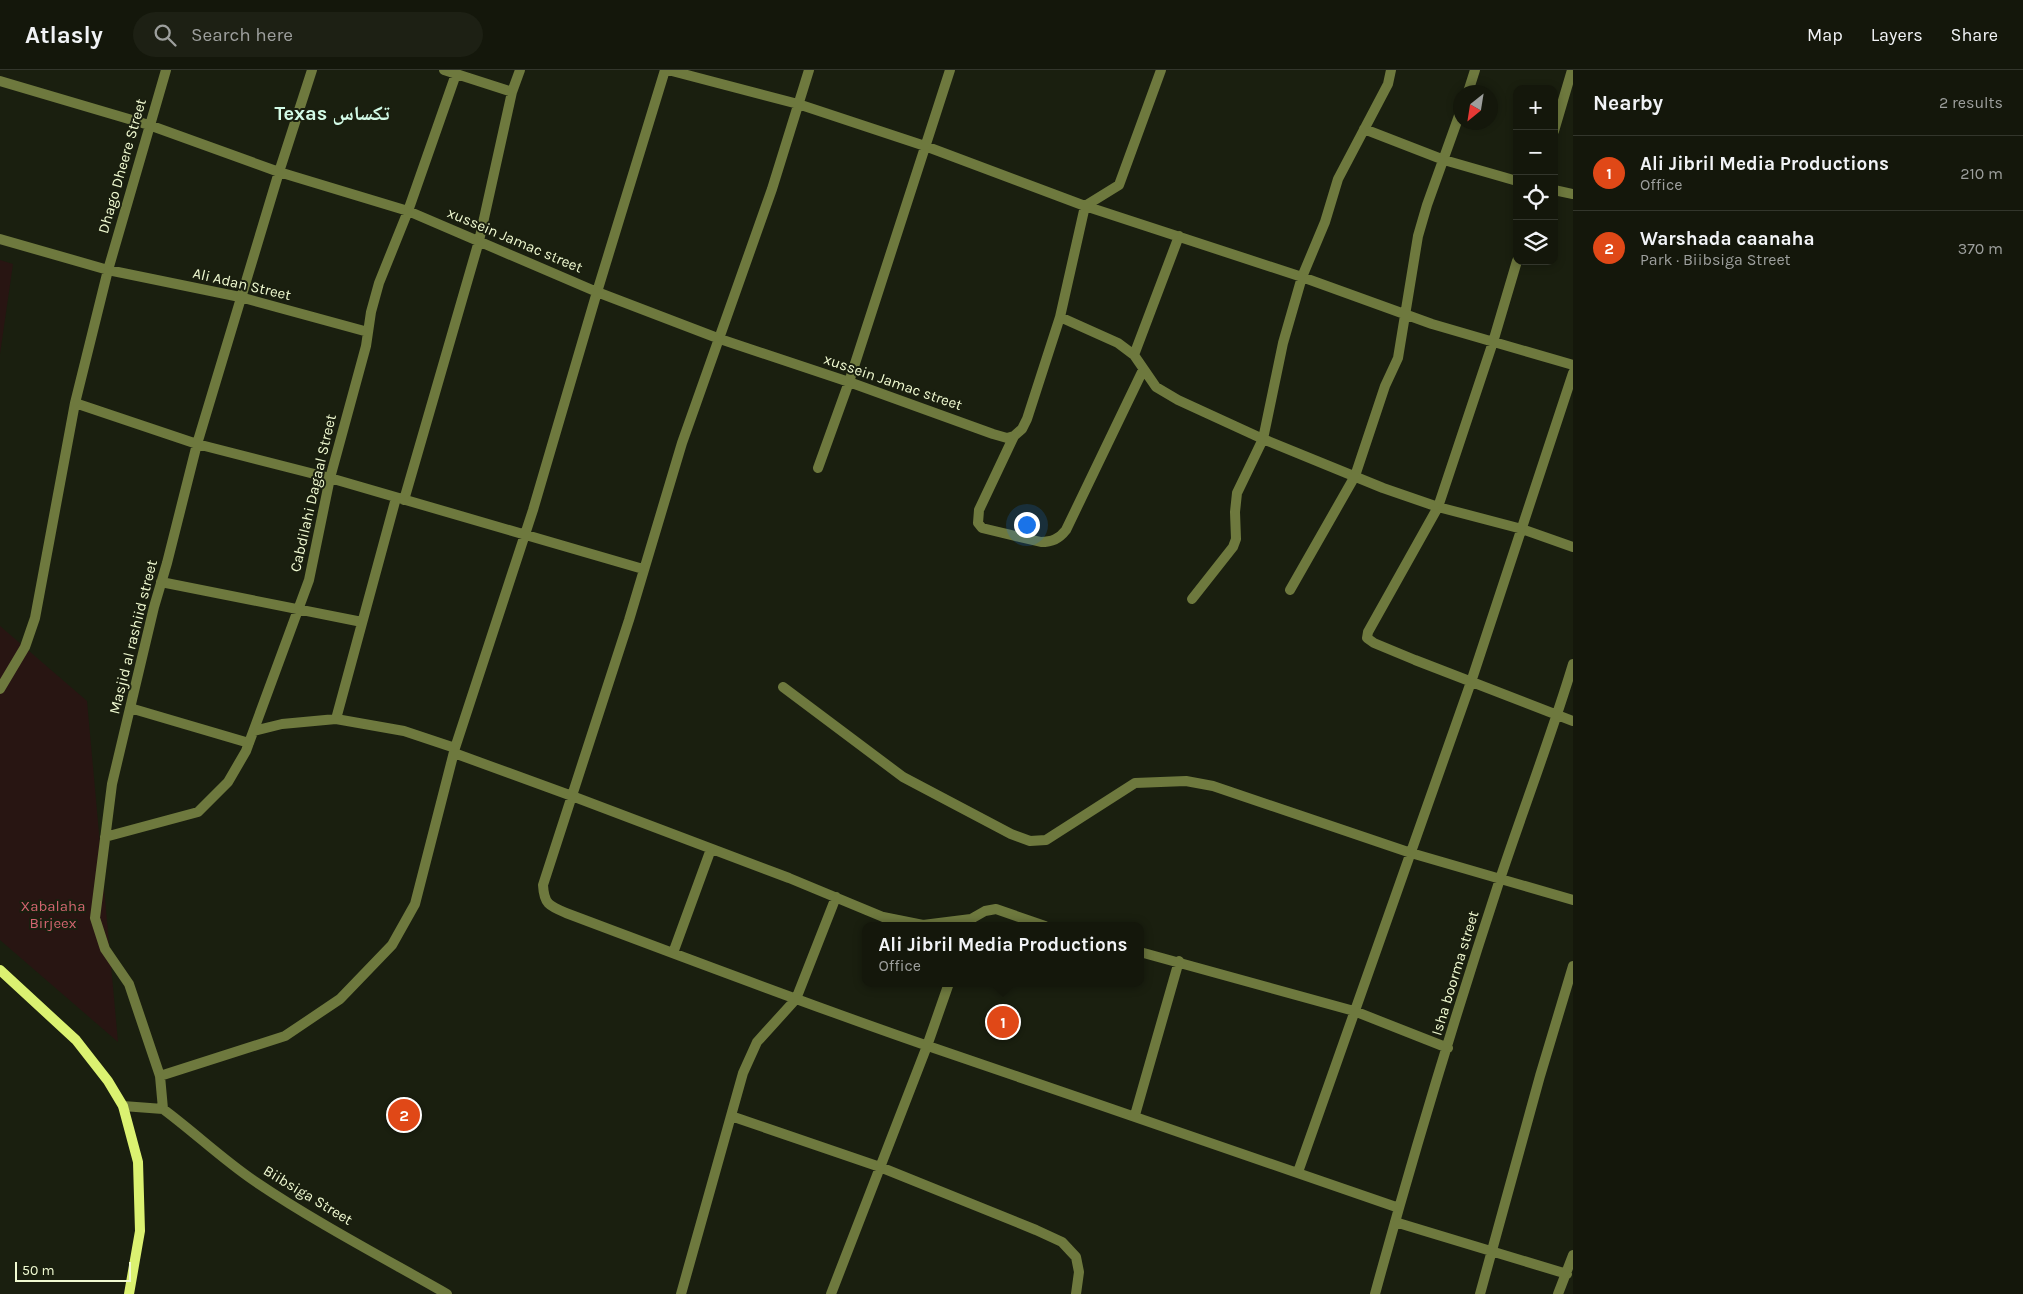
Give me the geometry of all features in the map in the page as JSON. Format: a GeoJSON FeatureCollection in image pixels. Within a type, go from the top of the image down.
{"type":"FeatureCollection","features":[{"type":"Feature","properties":{"kind":"main road"},"geometry":{"type":"LineString","coordinates":[[0,970],[76,1040],[108,1081],[123,1106],[138,1162],[140,1231],[129,1294]]}},
{"type":"Feature","properties":{"kind":"street","name":"Dhago Dheere Street"},"geometry":{"type":"LineString","coordinates":[[0,689],[25,647],[35,618],[75,402],[108,270],[166,70]]}},
{"type":"Feature","properties":{"kind":"street","name":"Masjid al rashiid street"},"geometry":{"type":"LineString","coordinates":[[163,1109],[160,1076],[129,984],[105,949],[95,918],[112,784],[148,628],[197,444],[240,297],[312,70]]}},
{"type":"Feature","properties":{"kind":"street"},"geometry":{"type":"LineString","coordinates":[[444,70],[512,92]]}},
{"type":"Feature","properties":{"kind":"street"},"geometry":{"type":"LineString","coordinates":[[336,719],[362,622],[479,241],[512,92],[520,70]]}},
{"type":"Feature","properties":{"kind":"street"},"geometry":{"type":"LineString","coordinates":[[160,1076],[285,1036],[340,999],[392,945],[415,904],[454,751],[525,534],[596,292],[666,70],[798,104],[926,146],[1085,206],[1302,277],[1406,315],[1573,365]]}},
{"type":"Feature","properties":{"kind":"street"},"geometry":{"type":"LineString","coordinates":[[809,70],[772,189],[682,443],[629,620],[543,885],[544,896],[549,905],[796,999],[927,1046],[1134,1115],[1399,1208]]}},
{"type":"Feature","properties":{"kind":"street"},"geometry":{"type":"LineString","coordinates":[[818,468],[950,70]]}},
{"type":"Feature","properties":{"kind":"street"},"geometry":{"type":"LineString","coordinates":[[1143,370],[1066,530],[1060,537],[1050,542],[1041,542],[982,528],[978,522],[979,510],[1014,436],[1022,429],[1027,419],[1060,317],[1085,206],[1120,184],[1161,70]]}},
{"type":"Feature","properties":{"kind":"street"},"geometry":{"type":"LineString","coordinates":[[1192,599],[1233,547],[1236,539],[1235,512],[1238,493],[1263,439],[1282,343],[1302,277],[1326,222],[1338,178],[1388,84],[1391,70]]}},
{"type":"Feature","properties":{"kind":"street"},"geometry":{"type":"LineString","coordinates":[[1470,85],[1475,70]]}},
{"type":"Feature","properties":{"kind":"street"},"geometry":{"type":"LineString","coordinates":[[1554,130],[1572,70]]}},
{"type":"Feature","properties":{"kind":"street","name":"Cabdilahi Dagaal Street"},"geometry":{"type":"LineString","coordinates":[[105,837],[198,812],[228,782],[249,743],[308,580],[330,478],[366,346],[379,283],[408,212],[456,74]]}},
{"type":"Feature","properties":{"kind":"street","name":"xussein Jamac street"},"geometry":{"type":"LineString","coordinates":[[0,81],[149,124],[279,172],[408,212],[596,292],[720,339],[993,434],[1007,438],[1014,436]]}},
{"type":"Feature","properties":{"kind":"street"},"geometry":{"type":"LineString","coordinates":[[1364,129],[1444,160],[1513,180]]}},
{"type":"Feature","properties":{"kind":"street"},"geometry":{"type":"LineString","coordinates":[[1290,590],[1354,476],[1385,386],[1398,358],[1418,236],[1427,205],[1454,130]]}},
{"type":"Feature","properties":{"kind":"street"},"geometry":{"type":"LineString","coordinates":[[1558,191],[1573,194]]}},
{"type":"Feature","properties":{"kind":"street"},"geometry":{"type":"LineString","coordinates":[[1134,355],[1178,236]]}},
{"type":"Feature","properties":{"kind":"street","name":"Ali Adan Street"},"geometry":{"type":"LineString","coordinates":[[0,239],[108,270],[240,297],[368,332]]}},
{"type":"Feature","properties":{"kind":"street"},"geometry":{"type":"LineString","coordinates":[[1516,265],[1493,342],[1438,507],[1368,632],[1367,638],[1382,646],[1471,682],[1573,721]]}},
{"type":"Feature","properties":{"kind":"street"},"geometry":{"type":"LineString","coordinates":[[1060,317],[1118,343],[1134,355],[1156,387],[1178,400],[1263,439],[1383,488],[1438,507],[1522,529],[1573,546]]}},
{"type":"Feature","properties":{"kind":"street"},"geometry":{"type":"LineString","coordinates":[[1298,1172],[1471,682],[1573,373]]}},
{"type":"Feature","properties":{"kind":"street"},"geometry":{"type":"LineString","coordinates":[[75,402],[197,444],[330,478],[644,569]]}},
{"type":"Feature","properties":{"kind":"street"},"geometry":{"type":"LineString","coordinates":[[161,582],[362,622]]}},
{"type":"Feature","properties":{"kind":"street","name":"Isha boorma street"},"geometry":{"type":"LineString","coordinates":[[1375,1294],[1399,1208],[1500,878],[1558,715],[1573,664]]}},
{"type":"Feature","properties":{"kind":"street"},"geometry":{"type":"LineString","coordinates":[[782,687],[903,777],[1011,834],[1030,841],[1046,840],[1135,782],[1186,782],[1213,786],[1411,853],[1573,900]]}},
{"type":"Feature","properties":{"kind":"street"},"geometry":{"type":"LineString","coordinates":[[130,708],[249,743]]}},
{"type":"Feature","properties":{"kind":"street"},"geometry":{"type":"LineString","coordinates":[[254,731],[282,724],[336,719],[404,731],[836,897],[883,917],[907,922]]}},
{"type":"Feature","properties":{"kind":"street"},"geometry":{"type":"LineString","coordinates":[[673,953],[711,849]]}},
{"type":"Feature","properties":{"kind":"street"},"geometry":{"type":"LineString","coordinates":[[682,1294],[743,1073],[757,1042],[796,999],[836,897]]}},
{"type":"Feature","properties":{"kind":"street"},"geometry":{"type":"LineString","coordinates":[[971,922],[985,911],[996,909],[1033,922]]}},
{"type":"Feature","properties":{"kind":"street"},"geometry":{"type":"LineString","coordinates":[[1144,953],[1179,961],[1354,1011],[1448,1048]]}},
{"type":"Feature","properties":{"kind":"street"},"geometry":{"type":"LineString","coordinates":[[1134,1115],[1179,961]]}},
{"type":"Feature","properties":{"kind":"street"},"geometry":{"type":"LineString","coordinates":[[1480,1294],[1494,1251],[1540,1076],[1573,966]]}},
{"type":"Feature","properties":{"kind":"street"},"geometry":{"type":"LineString","coordinates":[[830,1294],[927,1046],[948,987]]}},
{"type":"Feature","properties":{"kind":"street"},"geometry":{"type":"LineString","coordinates":[[123,1106],[163,1109]]}},
{"type":"Feature","properties":{"kind":"street","name":"Biibsiga Street"},"geometry":{"type":"LineString","coordinates":[[163,1109],[216,1152],[294,1206],[447,1294]]}},
{"type":"Feature","properties":{"kind":"street"},"geometry":{"type":"LineString","coordinates":[[731,1116],[880,1167],[1062,1242],[1076,1257],[1079,1272],[1076,1294]]}},
{"type":"Feature","properties":{"kind":"street"},"geometry":{"type":"LineString","coordinates":[[1395,1222],[1567,1274]]}},
{"type":"Feature","properties":{"kind":"street"},"geometry":{"type":"LineString","coordinates":[[1558,1294],[1573,1255]]}},
{"type":"Feature","properties":{"kind":"green space"},"geometry":{"type":"Polygon","coordinates":[[[0,260],[13,264],[0,354],[0,260]]]}},
{"type":"Feature","properties":{"kind":"green space","name":"Xabalaha Birjeex"},"geometry":{"type":"Polygon","coordinates":[[[0,626],[87,701],[118,1042],[0,940],[0,626]]]}},
{"type":"Feature","properties":{"kind":"place","name":"Ali Jibril Media Productions"},"geometry":{"type":"Point","coordinates":[1003,1022]}},
{"type":"Feature","properties":{"kind":"place","name":"Warshada caanaha"},"geometry":{"type":"Point","coordinates":[404,1115]}},
{"type":"Feature","properties":{"kind":"district","name":"Texas تكساس"},"geometry":{"type":"Point","coordinates":[332,113]}}]}
